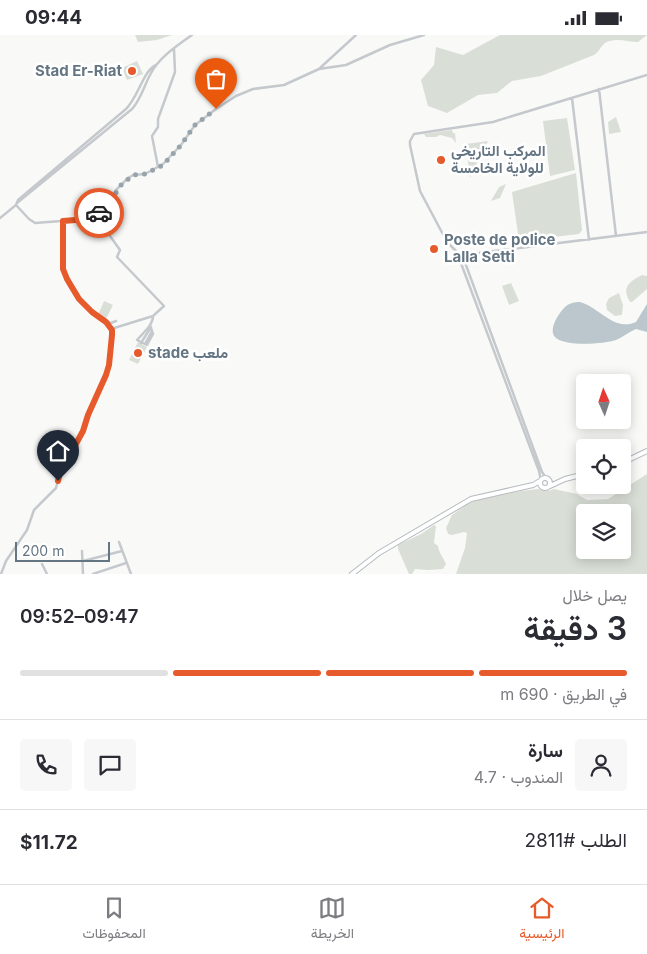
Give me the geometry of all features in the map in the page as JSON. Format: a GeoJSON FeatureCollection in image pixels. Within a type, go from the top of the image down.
{"type":"FeatureCollection","features":[{"type":"Feature","properties":{"kind":"main road"},"geometry":{"type":"LineString","coordinates":[[631,459],[647,451]]}},
{"type":"Feature","properties":{"kind":"main road"},"geometry":{"type":"LineString","coordinates":[[352,574],[379,553],[471,499],[547,479],[552,480],[576,476]]}},
{"type":"Feature","properties":{"kind":"main road"},"geometry":{"type":"LineString","coordinates":[[517,488],[546,488],[558,481],[576,476]]}},
{"type":"Feature","properties":{"kind":"main road"},"geometry":{"type":"LineString","coordinates":[[547,479],[550,486]]}},
{"type":"Feature","properties":{"kind":"main road"},"geometry":{"type":"LineString","coordinates":[[540,481],[542,488]]}},
{"type":"Feature","properties":{"kind":"street"},"geometry":{"type":"LineString","coordinates":[[0,218],[20,198],[126,109],[136,96],[147,71],[192,35]]}},
{"type":"Feature","properties":{"kind":"street"},"geometry":{"type":"LineString","coordinates":[[319,69],[356,35]]}},
{"type":"Feature","properties":{"kind":"street"},"geometry":{"type":"LineString","coordinates":[[16,204],[35,223],[88,219],[107,206],[116,190],[133,175],[145,174],[163,165],[181,145],[195,125],[236,96],[254,89],[284,85],[319,69],[346,65],[390,45],[424,35]]}},
{"type":"Feature","properties":{"kind":"street"},"geometry":{"type":"LineString","coordinates":[[158,167],[152,136],[158,127],[158,119],[175,72],[174,49]]}},
{"type":"Feature","properties":{"kind":"street"},"geometry":{"type":"LineString","coordinates":[[547,479],[541,470],[463,256],[447,242],[420,191],[410,141],[414,134],[493,122],[647,75]]}},
{"type":"Feature","properties":{"kind":"street"},"geometry":{"type":"LineString","coordinates":[[599,89],[616,236]]}},
{"type":"Feature","properties":{"kind":"street"},"geometry":{"type":"LineString","coordinates":[[572,98],[589,240]]}},
{"type":"Feature","properties":{"kind":"street"},"geometry":{"type":"LineString","coordinates":[[99,213],[105,229],[120,250],[118,257],[164,307],[153,316],[111,329]]}},
{"type":"Feature","properties":{"kind":"street"},"geometry":{"type":"LineString","coordinates":[[1,574],[6,561],[27,530],[34,510],[56,488],[60,473],[83,431],[109,365],[111,329],[106,322],[79,299],[63,269],[63,221]]}},
{"type":"Feature","properties":{"kind":"street"},"geometry":{"type":"LineString","coordinates":[[458,258],[647,232]]}},
{"type":"Feature","properties":{"kind":"street"},"geometry":{"type":"LineString","coordinates":[[458,253],[458,258],[535,462],[540,481]]}},
{"type":"Feature","properties":{"kind":"street"},"geometry":{"type":"LineString","coordinates":[[151,327],[153,334],[147,345],[143,343],[151,327],[153,316]]}},
{"type":"Feature","properties":{"kind":"street"},"geometry":{"type":"LineString","coordinates":[[106,322],[116,321]]}},
{"type":"Feature","properties":{"kind":"street"},"geometry":{"type":"LineString","coordinates":[[118,542],[131,574]]}},
{"type":"Feature","properties":{"kind":"street"},"geometry":{"type":"LineString","coordinates":[[82,551],[84,573]]}},
{"type":"Feature","properties":{"kind":"street"},"geometry":{"type":"LineString","coordinates":[[83,561],[122,551]]}},
{"type":"Feature","properties":{"kind":"street"},"geometry":{"type":"LineString","coordinates":[[93,574],[126,563]]}},
{"type":"Feature","properties":{"kind":"street"},"geometry":{"type":"LineString","coordinates":[[42,564],[47,574]]}},
{"type":"Feature","properties":{"kind":"shaded area"},"geometry":{"type":"Polygon","coordinates":[[[135,35],[172,35],[157,40],[138,42],[135,35]]]}},
{"type":"Feature","properties":{"kind":"shaded area"},"geometry":{"type":"Polygon","coordinates":[[[500,35],[647,35],[638,42],[609,41],[594,55],[541,76],[512,81],[497,93],[478,95],[447,113],[428,106],[421,80],[434,65],[436,47],[463,55],[500,35]]]}},
{"type":"Feature","properties":{"kind":"shaded area","name":"Stad Er-Riat"},"geometry":{"type":"Polygon","coordinates":[[[137,61],[143,74],[127,80],[122,68],[137,61]]]}},
{"type":"Feature","properties":{"kind":"shaded area"},"geometry":{"type":"Polygon","coordinates":[[[616,117],[621,132],[609,134],[608,122],[616,117]]]}},
{"type":"Feature","properties":{"kind":"shaded area"},"geometry":{"type":"Polygon","coordinates":[[[567,118],[575,170],[550,176],[543,121],[567,118]]]}},
{"type":"Feature","properties":{"kind":"shaded area"},"geometry":{"type":"Polygon","coordinates":[[[452,130],[455,133],[456,143],[452,138],[440,135],[426,137],[424,134],[452,130]]]}},
{"type":"Feature","properties":{"kind":"shaded area"},"geometry":{"type":"Polygon","coordinates":[[[488,141],[470,178],[466,144],[488,141]]]}},
{"type":"Feature","properties":{"kind":"shaded area"},"geometry":{"type":"Polygon","coordinates":[[[576,173],[582,230],[579,234],[519,241],[512,192],[576,173]]]}},
{"type":"Feature","properties":{"kind":"shaded area"},"geometry":{"type":"Polygon","coordinates":[[[506,184],[500,198],[491,201],[499,187],[506,184]]]}},
{"type":"Feature","properties":{"kind":"shaded area"},"geometry":{"type":"Polygon","coordinates":[[[642,275],[647,276],[647,289],[630,302],[626,289],[633,280],[642,275]]]}},
{"type":"Feature","properties":{"kind":"shaded area"},"geometry":{"type":"Polygon","coordinates":[[[511,283],[519,301],[509,305],[502,286],[511,283]]]}},
{"type":"Feature","properties":{"kind":"shaded area"},"geometry":{"type":"Polygon","coordinates":[[[619,293],[623,305],[622,315],[615,316],[607,310],[606,304],[609,298],[619,293]]]}},
{"type":"Feature","properties":{"kind":"shaded area"},"geometry":{"type":"Polygon","coordinates":[[[104,301],[113,305],[106,319],[98,315],[104,301]]]}},
{"type":"Feature","properties":{"kind":"shaded area"},"geometry":{"type":"Polygon","coordinates":[[[580,302],[621,324],[636,322],[647,304],[647,332],[636,329],[616,340],[603,343],[584,344],[567,342],[555,337],[553,330],[557,317],[567,306],[580,302]]]}},
{"type":"Feature","properties":{"kind":"shaded area","name":"stade ملعب"},"geometry":{"type":"Polygon","coordinates":[[[138,342],[147,347],[138,364],[129,360],[138,342]]]}},
{"type":"Feature","properties":{"kind":"shaded area"},"geometry":{"type":"Polygon","coordinates":[[[647,474],[647,574],[456,574],[465,548],[467,533],[452,535],[448,534],[446,528],[452,515],[467,504],[479,499],[538,489],[548,491],[554,489],[577,494],[587,500],[608,499],[616,494],[631,494],[631,484],[647,474]]]}},
{"type":"Feature","properties":{"kind":"shaded area"},"geometry":{"type":"Polygon","coordinates":[[[434,525],[436,526],[434,543],[438,546],[446,564],[443,569],[415,569],[412,574],[409,574],[398,545],[421,534],[434,525]]]}},
{"type":"Feature","properties":{"kind":"way so far"},"geometry":{"type":"LineString","coordinates":[[99,213],[107,206],[116,190],[133,175],[145,174],[163,165],[181,145],[195,125],[216,109]]}},
{"type":"Feature","properties":{"kind":"place","name":"Stad Er-Riat"},"geometry":{"type":"Point","coordinates":[132,71]}},
{"type":"Feature","properties":{"kind":"place","name":"المركب التاريخي للولاية الخامسة"},"geometry":{"type":"Point","coordinates":[441,160]}},
{"type":"Feature","properties":{"kind":"place","name":"Poste de police Lalla Setti"},"geometry":{"type":"Point","coordinates":[434,249]}},
{"type":"Feature","properties":{"kind":"place","name":"stade ملعب"},"geometry":{"type":"Point","coordinates":[138,353]}},
{"type":"Feature","properties":{"kind":"route"},"geometry":{"type":"LineString","coordinates":[[58,481],[60,473],[83,431],[106,375],[112,335],[112,330],[106,322],[79,299],[67,279],[63,269],[63,221],[88,219],[99,213]]}}]}
